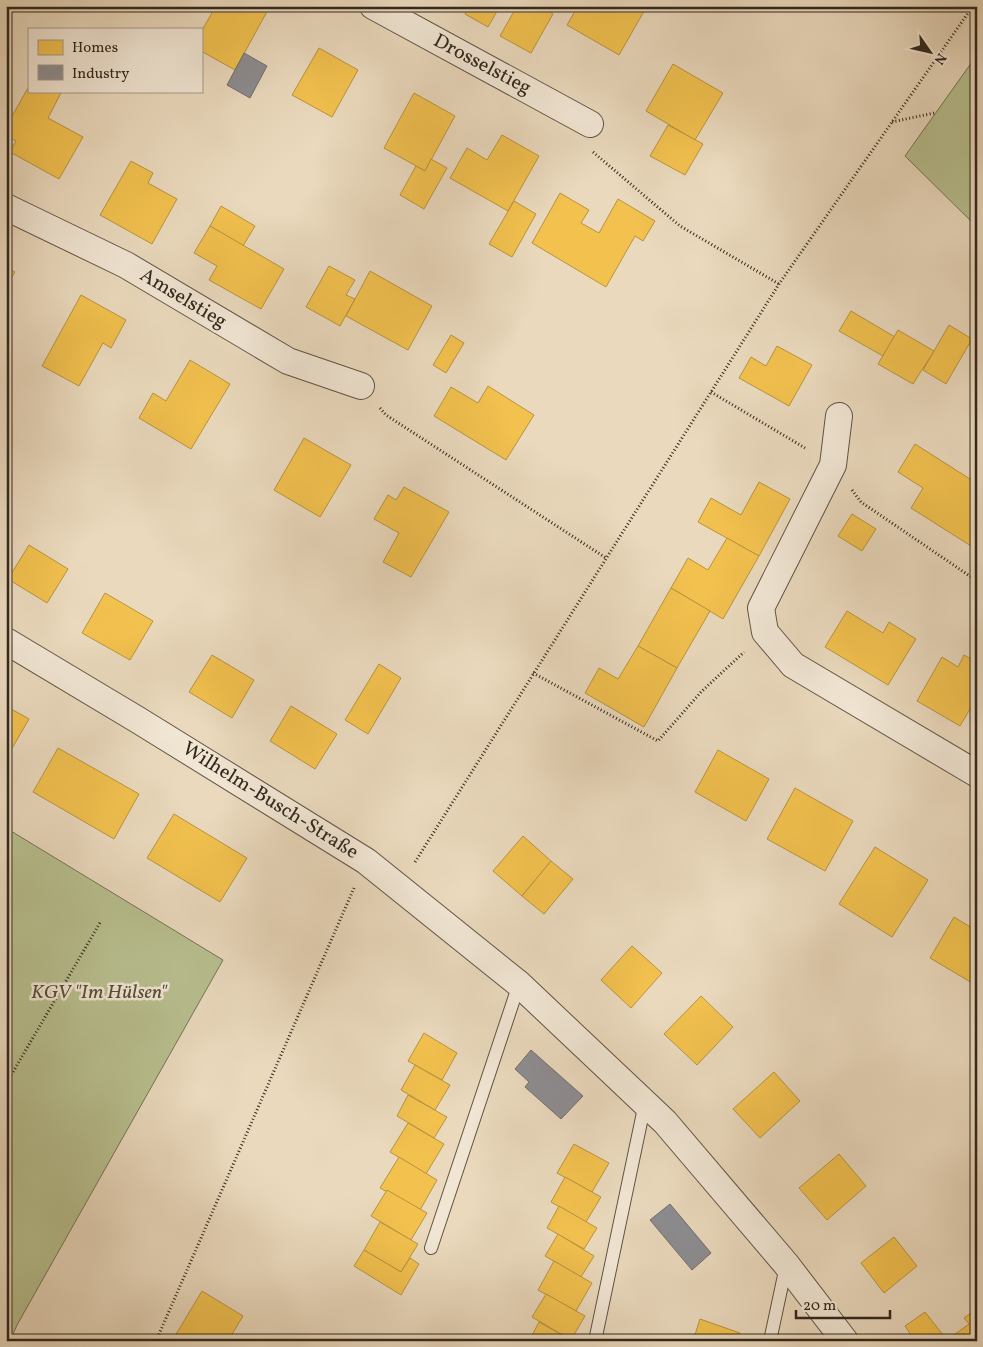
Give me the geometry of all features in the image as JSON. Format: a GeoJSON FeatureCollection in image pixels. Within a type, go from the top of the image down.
{"type":"FeatureCollection","features":[{"type":"Feature","properties":{"kind":"street","name":"Drosselstieg"},"geometry":{"type":"LineString","coordinates":[[373,6],[590,124]]}},
{"type":"Feature","properties":{"kind":"street","name":"Amselstieg"},"geometry":{"type":"LineString","coordinates":[[6,207],[126,265],[288,360],[361,386]]}},
{"type":"Feature","properties":{"kind":"street"},"geometry":{"type":"LineString","coordinates":[[839,416],[833,465],[761,608],[765,632],[793,665],[977,774]]}},
{"type":"Feature","properties":{"kind":"street","name":"Wilhelm-Busch-Straße"},"geometry":{"type":"LineString","coordinates":[[6,641],[147,725],[366,861],[400,886],[519,984],[666,1122],[786,1264],[845,1341]]}},
{"type":"Feature","properties":{"kind":"lane"},"geometry":{"type":"LineString","coordinates":[[431,1248],[519,984]]}},
{"type":"Feature","properties":{"kind":"lane"},"geometry":{"type":"LineString","coordinates":[[596,1341],[646,1103]]}},
{"type":"Feature","properties":{"kind":"lane"},"geometry":{"type":"LineString","coordinates":[[770,1341],[786,1264]]}},
{"type":"Feature","properties":{"kind":"path"},"geometry":{"type":"LineString","coordinates":[[400,886],[779,284],[973,6]]}},
{"type":"Feature","properties":{"kind":"path"},"geometry":{"type":"LineString","coordinates":[[891,122],[934,113]]}},
{"type":"Feature","properties":{"kind":"path"},"geometry":{"type":"LineString","coordinates":[[590,124],[593,153],[680,226],[779,284]]}},
{"type":"Feature","properties":{"kind":"path"},"geometry":{"type":"LineString","coordinates":[[361,386],[386,415],[606,558]]}},
{"type":"Feature","properties":{"kind":"path"},"geometry":{"type":"LineString","coordinates":[[711,392],[833,465],[861,502],[977,581]]}},
{"type":"Feature","properties":{"kind":"path"},"geometry":{"type":"LineString","coordinates":[[533,673],[658,741],[701,692],[765,632]]}},
{"type":"Feature","properties":{"kind":"path"},"geometry":{"type":"LineString","coordinates":[[156,1341],[366,861]]}},
{"type":"Feature","properties":{"kind":"path"},"geometry":{"type":"LineString","coordinates":[[6,1084],[102,921]]}},
{"type":"Feature","properties":{"kind":"green space"},"geometry":{"type":"Polygon","coordinates":[[[977,55],[977,227],[905,156],[977,55]]]}},
{"type":"Feature","properties":{"kind":"green space","name":"KGV \"Im Hülsen\""},"geometry":{"type":"Polygon","coordinates":[[[6,828],[223,960],[17,1325],[10,1341],[6,1341],[6,828]]]}},
{"type":"Feature","properties":{"kind":"building: Homes"},"geometry":{"type":"Polygon","coordinates":[[[216,6],[266,6],[269,8],[235,70],[202,52],[202,30],[216,6]]]}},
{"type":"Feature","properties":{"kind":"building: Homes"},"geometry":{"type":"Polygon","coordinates":[[[470,6],[500,6],[488,27],[465,14],[470,6]]]}},
{"type":"Feature","properties":{"kind":"building: Homes"},"geometry":{"type":"Polygon","coordinates":[[[517,6],[540,6],[553,14],[531,53],[500,36],[517,6]]]}},
{"type":"Feature","properties":{"kind":"building: Homes"},"geometry":{"type":"Polygon","coordinates":[[[578,6],[647,6],[619,55],[567,25],[578,6]]]}},
{"type":"Feature","properties":{"kind":"building: Homes"},"geometry":{"type":"Polygon","coordinates":[[[319,48],[358,70],[332,117],[292,95],[319,48]]]}},
{"type":"Feature","properties":{"kind":"building: Homes"},"geometry":{"type":"Polygon","coordinates":[[[673,64],[723,93],[695,140],[646,111],[673,64]]]}},
{"type":"Feature","properties":{"kind":"building: Homes"},"geometry":{"type":"Polygon","coordinates":[[[28,88],[28,92],[61,92],[48,118],[83,137],[59,179],[10,152],[16,141],[6,136],[6,127],[28,88]]]}},
{"type":"Feature","properties":{"kind":"building: Homes"},"geometry":{"type":"Polygon","coordinates":[[[414,93],[455,116],[425,171],[384,148],[414,93]]]}},
{"type":"Feature","properties":{"kind":"building: Homes"},"geometry":{"type":"Polygon","coordinates":[[[668,125],[703,144],[685,175],[650,156],[668,125]]]}},
{"type":"Feature","properties":{"kind":"building: Homes"},"geometry":{"type":"Polygon","coordinates":[[[502,135],[539,156],[508,211],[450,178],[467,148],[487,160],[502,135]]]}},
{"type":"Feature","properties":{"kind":"building: Homes"},"geometry":{"type":"Polygon","coordinates":[[[431,159],[447,168],[424,209],[400,195],[416,166],[425,171],[431,159]]]}},
{"type":"Feature","properties":{"kind":"building: Homes"},"geometry":{"type":"Polygon","coordinates":[[[131,161],[153,173],[148,183],[177,199],[152,244],[100,215],[131,161]]]}},
{"type":"Feature","properties":{"kind":"building: Homes"},"geometry":{"type":"Polygon","coordinates":[[[560,193],[589,210],[581,223],[599,233],[618,199],[655,221],[643,241],[635,236],[606,287],[532,243],[560,193]]]}},
{"type":"Feature","properties":{"kind":"building: Homes"},"geometry":{"type":"Polygon","coordinates":[[[514,201],[536,214],[512,257],[489,244],[514,201]]]}},
{"type":"Feature","properties":{"kind":"building: Homes"},"geometry":{"type":"Polygon","coordinates":[[[221,206],[255,226],[243,246],[210,226],[221,206]]]}},
{"type":"Feature","properties":{"kind":"building: Homes"},"geometry":{"type":"Polygon","coordinates":[[[210,226],[284,269],[261,309],[209,280],[217,266],[194,253],[210,226]]]}},
{"type":"Feature","properties":{"kind":"building: Homes"},"geometry":{"type":"Polygon","coordinates":[[[329,266],[355,280],[346,295],[355,299],[340,326],[306,307],[329,266]]]}},
{"type":"Feature","properties":{"kind":"building: Homes"},"geometry":{"type":"Polygon","coordinates":[[[6,267],[15,272],[6,287],[6,267]]]}},
{"type":"Feature","properties":{"kind":"building: Homes"},"geometry":{"type":"Polygon","coordinates":[[[370,271],[432,306],[408,350],[346,316],[370,271]]]}},
{"type":"Feature","properties":{"kind":"building: Homes"},"geometry":{"type":"Polygon","coordinates":[[[81,295],[126,320],[111,348],[103,343],[79,386],[42,366],[81,295]]]}},
{"type":"Feature","properties":{"kind":"building: Homes"},"geometry":{"type":"Polygon","coordinates":[[[851,311],[895,337],[883,356],[839,331],[851,311]]]}},
{"type":"Feature","properties":{"kind":"building: Homes"},"geometry":{"type":"Polygon","coordinates":[[[949,325],[972,339],[946,384],[923,370],[949,325]]]}},
{"type":"Feature","properties":{"kind":"building: Homes"},"geometry":{"type":"Polygon","coordinates":[[[898,330],[934,351],[913,384],[878,364],[898,330]]]}},
{"type":"Feature","properties":{"kind":"building: Homes"},"geometry":{"type":"Polygon","coordinates":[[[451,335],[464,343],[446,373],[433,365],[451,335]]]}},
{"type":"Feature","properties":{"kind":"building: Homes"},"geometry":{"type":"Polygon","coordinates":[[[777,346],[812,365],[789,406],[739,378],[751,357],[766,366],[777,346]]]}},
{"type":"Feature","properties":{"kind":"building: Homes"},"geometry":{"type":"Polygon","coordinates":[[[190,360],[230,384],[191,449],[139,418],[153,393],[166,401],[190,360]]]}},
{"type":"Feature","properties":{"kind":"building: Homes"},"geometry":{"type":"Polygon","coordinates":[[[488,386],[534,415],[506,460],[434,416],[451,387],[478,403],[488,386]]]}},
{"type":"Feature","properties":{"kind":"building: Homes"},"geometry":{"type":"Polygon","coordinates":[[[304,438],[351,465],[320,517],[274,490],[304,438]]]}},
{"type":"Feature","properties":{"kind":"building: Homes"},"geometry":{"type":"Polygon","coordinates":[[[915,444],[970,479],[977,470],[977,537],[971,546],[911,508],[923,488],[898,472],[915,444]]]}},
{"type":"Feature","properties":{"kind":"building: Homes"},"geometry":{"type":"Polygon","coordinates":[[[759,482],[790,499],[759,556],[698,522],[711,498],[741,515],[759,482]]]}},
{"type":"Feature","properties":{"kind":"building: Homes"},"geometry":{"type":"Polygon","coordinates":[[[404,487],[449,512],[411,577],[383,562],[399,533],[374,519],[388,495],[396,500],[404,487]]]}},
{"type":"Feature","properties":{"kind":"building: Homes"},"geometry":{"type":"Polygon","coordinates":[[[852,514],[876,529],[862,551],[838,536],[852,514]]]}},
{"type":"Feature","properties":{"kind":"building: Homes"},"geometry":{"type":"Polygon","coordinates":[[[727,538],[759,556],[723,619],[671,588],[688,558],[708,570],[727,538]]]}},
{"type":"Feature","properties":{"kind":"building: Homes"},"geometry":{"type":"Polygon","coordinates":[[[29,545],[68,569],[47,603],[8,579],[29,545]]]}},
{"type":"Feature","properties":{"kind":"building: Homes"},"geometry":{"type":"Polygon","coordinates":[[[671,588],[710,611],[677,668],[638,646],[671,588]]]}},
{"type":"Feature","properties":{"kind":"building: Homes"},"geometry":{"type":"Polygon","coordinates":[[[105,593],[153,621],[130,660],[82,633],[105,593]]]}},
{"type":"Feature","properties":{"kind":"building: Homes"},"geometry":{"type":"Polygon","coordinates":[[[847,611],[883,633],[889,622],[916,639],[888,685],[825,647],[847,611]]]}},
{"type":"Feature","properties":{"kind":"building: Homes"},"geometry":{"type":"Polygon","coordinates":[[[638,646],[677,668],[644,727],[585,693],[599,668],[618,679],[638,646]]]}},
{"type":"Feature","properties":{"kind":"building: Homes"},"geometry":{"type":"Polygon","coordinates":[[[212,655],[254,680],[232,718],[189,692],[212,655]]]}},
{"type":"Feature","properties":{"kind":"building: Homes"},"geometry":{"type":"Polygon","coordinates":[[[964,655],[977,662],[977,697],[960,726],[917,701],[942,657],[958,667],[964,655]]]}},
{"type":"Feature","properties":{"kind":"building: Homes"},"geometry":{"type":"Polygon","coordinates":[[[379,664],[401,678],[368,734],[345,720],[379,664]]]}},
{"type":"Feature","properties":{"kind":"building: Homes"},"geometry":{"type":"Polygon","coordinates":[[[6,706],[29,719],[7,757],[6,757],[6,706]]]}},
{"type":"Feature","properties":{"kind":"building: Homes"},"geometry":{"type":"Polygon","coordinates":[[[291,706],[337,734],[315,769],[270,741],[291,706]]]}},
{"type":"Feature","properties":{"kind":"building: Homes"},"geometry":{"type":"Polygon","coordinates":[[[58,748],[139,794],[114,839],[33,792],[58,748]]]}},
{"type":"Feature","properties":{"kind":"building: Homes"},"geometry":{"type":"Polygon","coordinates":[[[718,750],[769,779],[746,821],[695,792],[718,750]]]}},
{"type":"Feature","properties":{"kind":"building: Homes"},"geometry":{"type":"Polygon","coordinates":[[[795,788],[853,821],[825,871],[767,839],[795,788]]]}},
{"type":"Feature","properties":{"kind":"building: Homes"},"geometry":{"type":"Polygon","coordinates":[[[174,814],[247,858],[220,902],[147,858],[174,814]]]}},
{"type":"Feature","properties":{"kind":"building: Homes"},"geometry":{"type":"Polygon","coordinates":[[[523,836],[551,861],[522,896],[493,871],[523,836]]]}},
{"type":"Feature","properties":{"kind":"building: Homes"},"geometry":{"type":"Polygon","coordinates":[[[875,847],[928,880],[892,937],[839,904],[875,847]]]}},
{"type":"Feature","properties":{"kind":"building: Homes"},"geometry":{"type":"Polygon","coordinates":[[[551,861],[573,879],[544,914],[522,896],[551,861]]]}},
{"type":"Feature","properties":{"kind":"building: Homes"},"geometry":{"type":"Polygon","coordinates":[[[954,917],[977,931],[977,979],[974,984],[930,958],[954,917]]]}},
{"type":"Feature","properties":{"kind":"building: Homes"},"geometry":{"type":"Polygon","coordinates":[[[632,946],[662,973],[631,1008],[601,980],[632,946]]]}},
{"type":"Feature","properties":{"kind":"building: Homes"},"geometry":{"type":"Polygon","coordinates":[[[701,996],[733,1027],[697,1065],[664,1034],[701,996]]]}},
{"type":"Feature","properties":{"kind":"building: Homes"},"geometry":{"type":"Polygon","coordinates":[[[424,1033],[457,1053],[442,1080],[408,1061],[424,1033]]]}},
{"type":"Feature","properties":{"kind":"building: Homes"},"geometry":{"type":"Polygon","coordinates":[[[415,1065],[450,1085],[435,1110],[401,1090],[415,1065]]]}},
{"type":"Feature","properties":{"kind":"building: Homes"},"geometry":{"type":"Polygon","coordinates":[[[774,1072],[800,1101],[760,1138],[733,1109],[774,1072]]]}},
{"type":"Feature","properties":{"kind":"building: Homes"},"geometry":{"type":"Polygon","coordinates":[[[408,1095],[447,1117],[434,1138],[397,1116],[408,1095]]]}},
{"type":"Feature","properties":{"kind":"building: Homes"},"geometry":{"type":"Polygon","coordinates":[[[408,1123],[444,1144],[426,1174],[390,1152],[408,1123]]]}},
{"type":"Feature","properties":{"kind":"building: Homes"},"geometry":{"type":"Polygon","coordinates":[[[574,1144],[609,1163],[592,1192],[557,1173],[574,1144]]]}},
{"type":"Feature","properties":{"kind":"building: Homes"},"geometry":{"type":"Polygon","coordinates":[[[839,1154],[866,1186],[827,1220],[799,1188],[839,1154]]]}},
{"type":"Feature","properties":{"kind":"building: Homes"},"geometry":{"type":"Polygon","coordinates":[[[399,1157],[437,1180],[420,1210],[380,1188],[399,1157]]]}},
{"type":"Feature","properties":{"kind":"building: Homes"},"geometry":{"type":"Polygon","coordinates":[[[565,1177],[601,1197],[586,1222],[551,1202],[565,1177]]]}},
{"type":"Feature","properties":{"kind":"building: Homes"},"geometry":{"type":"Polygon","coordinates":[[[387,1190],[427,1213],[411,1240],[371,1216],[387,1190]]]}},
{"type":"Feature","properties":{"kind":"building: Homes"},"geometry":{"type":"Polygon","coordinates":[[[559,1206],[597,1228],[584,1249],[547,1228],[559,1206]]]}},
{"type":"Feature","properties":{"kind":"building: Homes"},"geometry":{"type":"Polygon","coordinates":[[[380,1222],[418,1244],[401,1272],[364,1250],[380,1222]]]}},
{"type":"Feature","properties":{"kind":"building: Homes"},"geometry":{"type":"Polygon","coordinates":[[[558,1234],[594,1256],[581,1277],[545,1256],[558,1234]]]}},
{"type":"Feature","properties":{"kind":"building: Homes"},"geometry":{"type":"Polygon","coordinates":[[[894,1237],[917,1266],[884,1293],[861,1263],[894,1237]]]}},
{"type":"Feature","properties":{"kind":"building: Homes"},"geometry":{"type":"Polygon","coordinates":[[[364,1250],[401,1272],[410,1258],[419,1264],[401,1295],[354,1266],[364,1250]]]}},
{"type":"Feature","properties":{"kind":"building: Homes"},"geometry":{"type":"Polygon","coordinates":[[[554,1261],[592,1283],[576,1311],[538,1290],[554,1261]]]}},
{"type":"Feature","properties":{"kind":"building: Homes"},"geometry":{"type":"Polygon","coordinates":[[[202,1291],[243,1316],[228,1341],[172,1341],[202,1291]]]}},
{"type":"Feature","properties":{"kind":"building: Homes"},"geometry":{"type":"Polygon","coordinates":[[[546,1294],[585,1316],[571,1340],[532,1317],[546,1294]]]}},
{"type":"Feature","properties":{"kind":"building: Homes"},"geometry":{"type":"Polygon","coordinates":[[[977,1309],[977,1341],[915,1341],[905,1326],[925,1312],[947,1340],[969,1324],[964,1318],[977,1309]]]}},
{"type":"Feature","properties":{"kind":"building: Homes"},"geometry":{"type":"Polygon","coordinates":[[[700,1319],[740,1333],[737,1341],[693,1341],[700,1319]]]}},
{"type":"Feature","properties":{"kind":"building: Homes"},"geometry":{"type":"Polygon","coordinates":[[[539,1322],[571,1340],[573,1341],[529,1341],[539,1322]]]}},
{"type":"Feature","properties":{"kind":"building: Industry"},"geometry":{"type":"Polygon","coordinates":[[[244,53],[267,66],[250,98],[227,85],[244,53]]]}},
{"type":"Feature","properties":{"kind":"building: Industry"},"geometry":{"type":"Polygon","coordinates":[[[531,1050],[583,1096],[561,1119],[525,1087],[529,1082],[515,1069],[531,1050]]]}},
{"type":"Feature","properties":{"kind":"building: Industry"},"geometry":{"type":"Polygon","coordinates":[[[670,1204],[711,1253],[692,1270],[650,1220],[670,1204]]]}}]}
